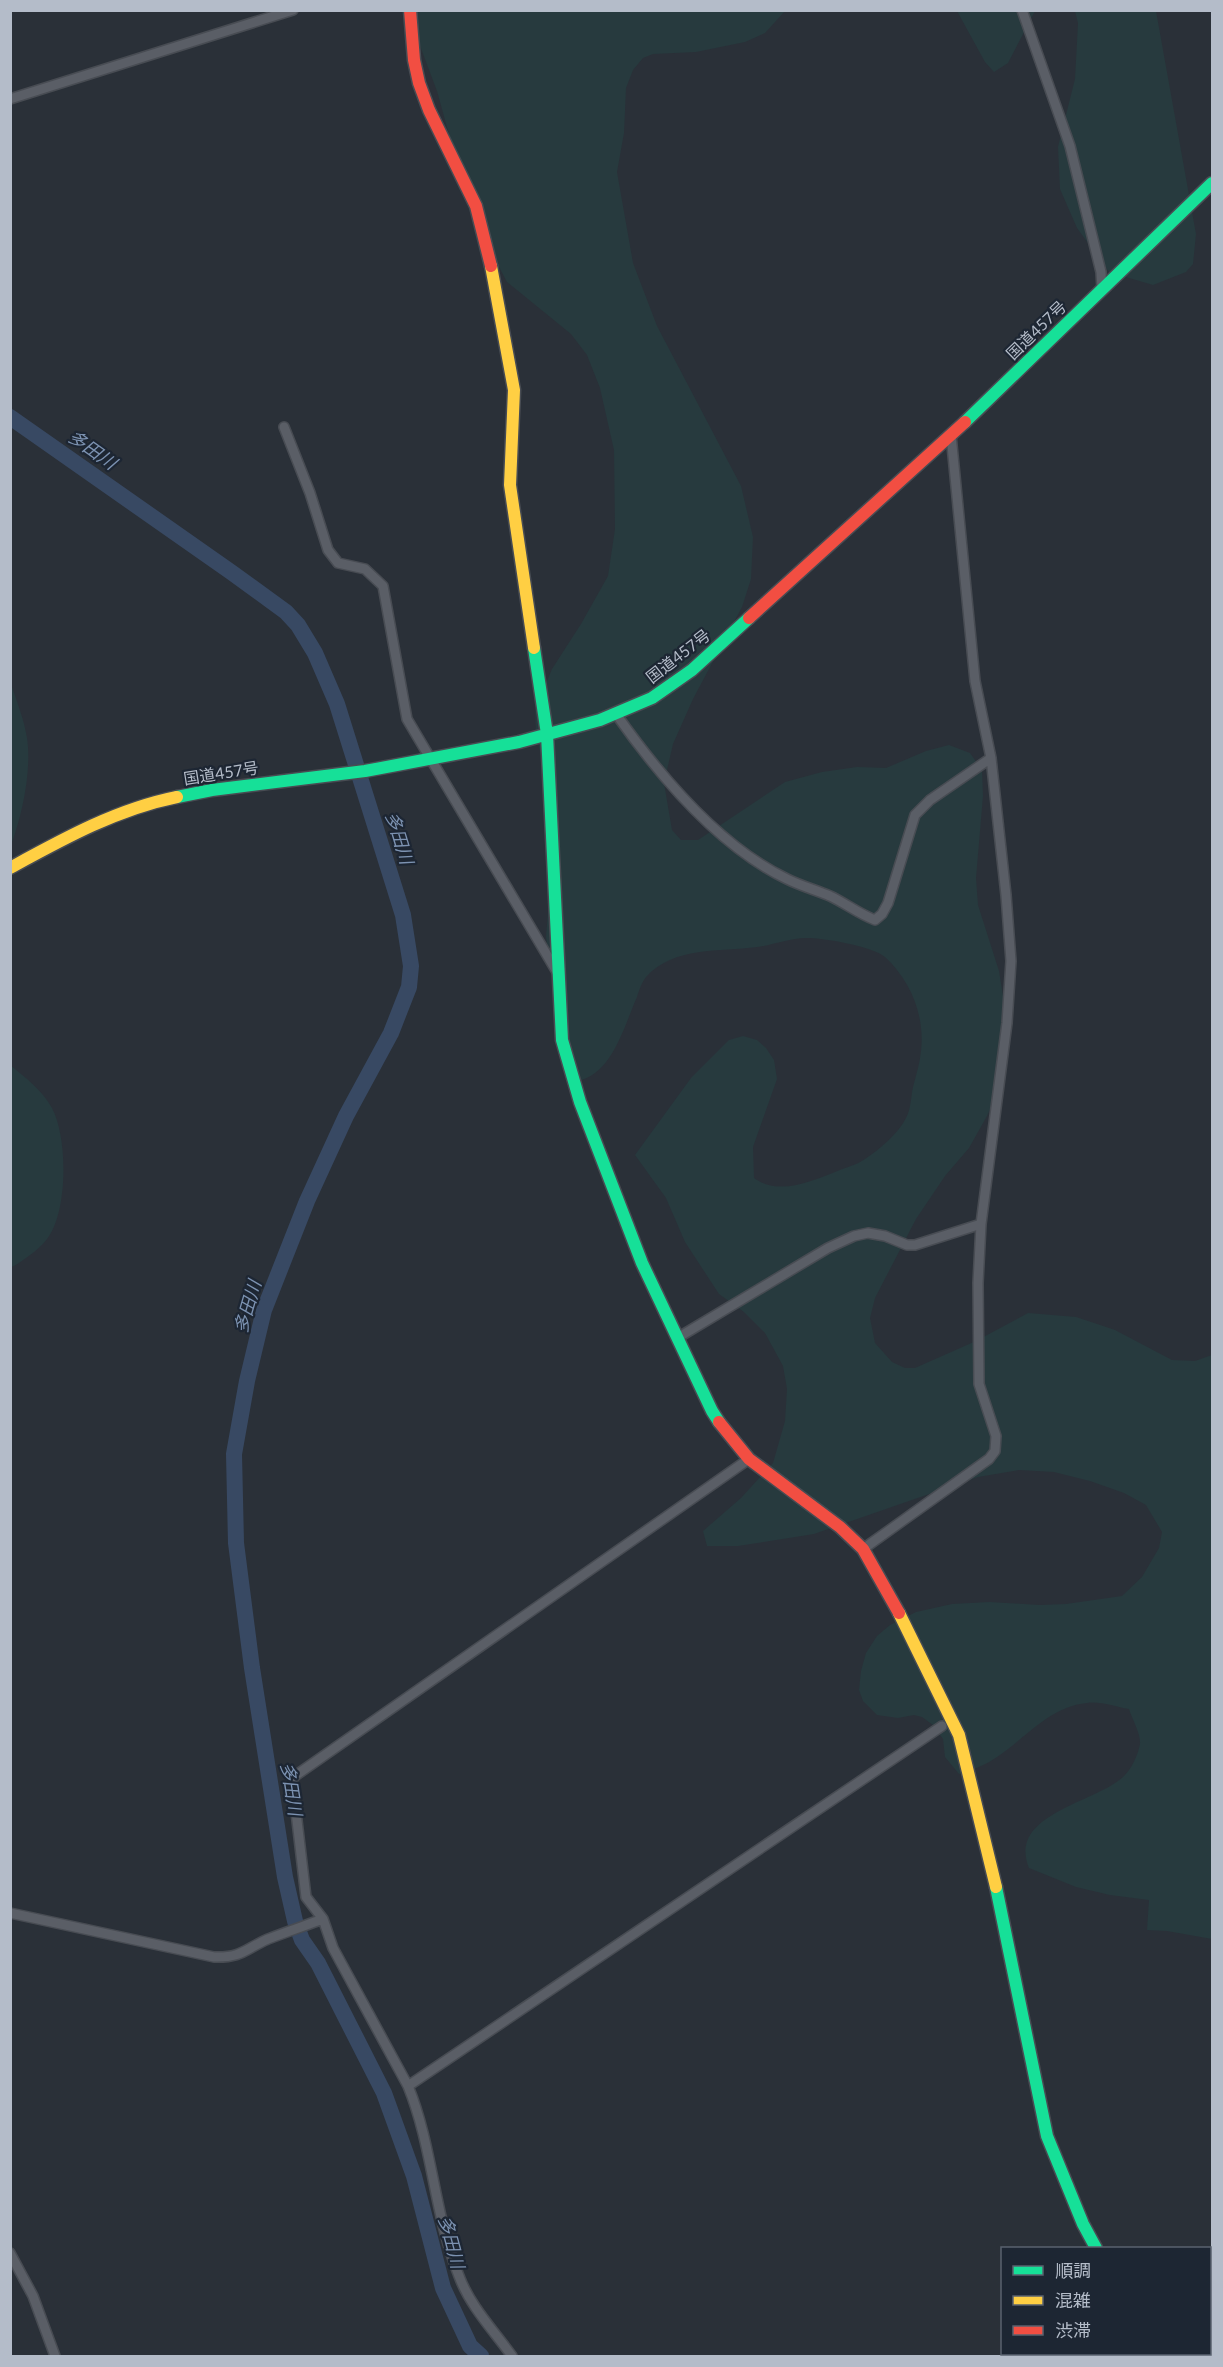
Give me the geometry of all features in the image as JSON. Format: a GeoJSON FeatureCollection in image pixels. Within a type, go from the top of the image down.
{"type":"FeatureCollection","features":[{"type":"Feature","properties":{"kind":"main road"},"geometry":{"type":"LineString","coordinates":[[410,10],[414,60],[419,83],[429,110],[476,206],[486,241],[514,390],[510,485],[547,734],[562,1040],[580,1102],[642,1263],[679,1337],[712,1411],[748,1459],[840,1527],[863,1549],[881,1578],[939,1690],[959,1735],[994,1876],[1047,2136],[1083,2224],[1095,2247]]}},
{"type":"Feature","properties":{"kind":"main road","name":"国道457号"},"geometry":{"type":"LineString","coordinates":[[10,868],[74,833],[153,802],[212,790],[365,771],[519,742],[600,720],[652,698],[693,670],[951,435],[1212,183]]}},
{"type":"Feature","properties":{"kind":"street"},"geometry":{"type":"LineString","coordinates":[[10,99],[293,10]]}},
{"type":"Feature","properties":{"kind":"street"},"geometry":{"type":"LineString","coordinates":[[1022,10],[1070,146],[1101,272],[1102,289]]}},
{"type":"Feature","properties":{"kind":"street"},"geometry":{"type":"LineString","coordinates":[[284,428],[310,493],[327,550],[338,562],[365,569],[383,586],[407,719],[559,976]]}},
{"type":"Feature","properties":{"kind":"street"},"geometry":{"type":"LineString","coordinates":[[863,1549],[979,1466],[995,1451],[996,1436],[979,1384],[978,1283],[981,1224],[1011,985],[1006,895],[991,758],[975,681],[951,435]]}},
{"type":"Feature","properties":{"kind":"street"},"geometry":{"type":"LineString","coordinates":[[616,714],[677,790],[725,838],[786,879],[831,897],[874,920],[882,914],[888,903],[915,815],[948,787],[991,758]]}},
{"type":"Feature","properties":{"kind":"street"},"geometry":{"type":"LineString","coordinates":[[679,1337],[828,1248],[854,1236],[868,1233],[885,1236],[907,1245],[981,1224]]}},
{"type":"Feature","properties":{"kind":"street"},"geometry":{"type":"LineString","coordinates":[[512,2356],[472,2302],[460,2279],[448,2244],[425,2136],[408,2086],[333,1948],[322,1919],[306,1897],[292,1778],[748,1459]]}},
{"type":"Feature","properties":{"kind":"street"},"geometry":{"type":"LineString","coordinates":[[408,2086],[942,1726]]}},
{"type":"Feature","properties":{"kind":"street"},"geometry":{"type":"LineString","coordinates":[[10,1913],[214,1957],[243,1954],[272,1938],[322,1919]]}},
{"type":"Feature","properties":{"kind":"street"},"geometry":{"type":"LineString","coordinates":[[10,2253],[33,2296],[55,2356]]}},
{"type":"Feature","properties":{"kind":"green space"},"geometry":{"type":"Polygon","coordinates":[[[407,11],[785,11],[765,33],[745,42],[696,52],[653,54],[643,58],[633,70],[626,88],[624,133],[617,172],[633,263],[657,326],[741,486],[753,537],[751,579],[742,607],[693,699],[673,744],[664,783],[672,830],[681,840],[698,840],[785,782],[822,772],[857,767],[886,768],[926,751],[949,745],[970,753],[982,770],[983,796],[976,878],[978,905],[999,971],[1006,1015],[1000,1087],[969,1148],[945,1176],[916,1219],[875,1298],[870,1318],[875,1343],[892,1362],[905,1368],[915,1368],[976,1341],[1028,1313],[1076,1317],[1115,1330],[1172,1360],[1195,1361],[1212,1355],[1212,1939],[1147,1930],[1149,1900],[1110,1895],[1076,1887],[1029,1868],[1026,1850],[1030,1835],[1042,1822],[1057,1812],[1110,1786],[1126,1774],[1138,1753],[1140,1744],[1138,1731],[1129,1709],[1092,1703],[1061,1710],[993,1760],[959,1774],[945,1757],[943,1739],[933,1725],[922,1717],[914,1715],[898,1718],[877,1715],[863,1701],[859,1690],[866,1653],[877,1636],[890,1625],[916,1612],[952,1604],[990,1602],[1066,1604],[1122,1596],[1142,1577],[1159,1548],[1162,1532],[1146,1505],[1124,1493],[1090,1481],[1054,1472],[1019,1470],[978,1477],[814,1534],[738,1546],[707,1546],[703,1531],[741,1498],[773,1463],[785,1421],[787,1389],[783,1366],[765,1333],[744,1312],[719,1294],[685,1242],[666,1198],[635,1155],[691,1078],[729,1040],[743,1036],[757,1040],[766,1048],[774,1060],[777,1079],[753,1147],[754,1178],[764,1184],[775,1186],[797,1185],[856,1164],[888,1141],[903,1124],[908,1114],[919,1064],[921,1025],[914,1000],[902,977],[885,957],[870,949],[824,939],[806,938],[757,947],[698,952],[670,960],[657,967],[646,977],[608,1060],[599,1070],[576,1081],[561,1043],[546,937],[552,861],[544,767],[536,735],[535,710],[552,669],[608,576],[615,529],[614,450],[600,388],[587,355],[571,334],[507,282],[471,214],[437,91],[407,11]]]}},
{"type":"Feature","properties":{"kind":"green space"},"geometry":{"type":"Polygon","coordinates":[[[957,11],[1035,11],[1008,63],[994,72],[985,62],[957,11]]]}},
{"type":"Feature","properties":{"kind":"green space"},"geometry":{"type":"Polygon","coordinates":[[[1075,11],[1156,11],[1196,234],[1193,264],[1186,272],[1153,285],[1109,272],[1077,228],[1060,189],[1058,147],[1075,79],[1078,23],[1075,11]]]}},
{"type":"Feature","properties":{"kind":"green space"},"geometry":{"type":"Polygon","coordinates":[[[11,684],[27,738],[28,764],[25,793],[11,845],[11,684]]]}},
{"type":"Feature","properties":{"kind":"green space"},"geometry":{"type":"Polygon","coordinates":[[[10,1065],[39,1090],[52,1108],[61,1137],[63,1156],[62,1194],[54,1227],[40,1247],[11,1267],[10,1065]]]}},
{"type":"Feature","properties":{"kind":"waterway","name":"多田川"},"geometry":{"type":"LineString","coordinates":[[10,417],[231,572],[286,612],[298,625],[315,653],[337,704],[403,915],[411,966],[409,987],[391,1033],[346,1116],[307,1201],[264,1310],[247,1381],[234,1454],[236,1543],[252,1668],[285,1877],[295,1921],[302,1940],[318,1963],[384,2093],[414,2176],[443,2288],[470,2346],[481,2356]]}},
{"type":"Feature","properties":{"kind":"traffic: fast"},"geometry":{"type":"LineString","coordinates":[[965,422],[1212,183]]}},
{"type":"Feature","properties":{"kind":"traffic: fast"},"geometry":{"type":"LineString","coordinates":[[177,797],[212,790],[365,771],[519,742],[600,720],[652,698],[692,670],[749,618]]}},
{"type":"Feature","properties":{"kind":"traffic: fast"},"geometry":{"type":"LineString","coordinates":[[534,648],[547,734],[562,1040],[580,1102],[642,1263],[719,1422]]}},
{"type":"Feature","properties":{"kind":"traffic: fast"},"geometry":{"type":"LineString","coordinates":[[996,1887],[1047,2136],[1083,2224],[1095,2247]]}},
{"type":"Feature","properties":{"kind":"traffic: slow"},"geometry":{"type":"LineString","coordinates":[[491,266],[514,390],[510,485],[534,648]]}},
{"type":"Feature","properties":{"kind":"traffic: slow"},"geometry":{"type":"LineString","coordinates":[[10,868],[112,817],[177,797]]}},
{"type":"Feature","properties":{"kind":"traffic: slow"},"geometry":{"type":"LineString","coordinates":[[899,1613],[959,1735],[996,1887]]}},
{"type":"Feature","properties":{"kind":"traffic: jam"},"geometry":{"type":"LineString","coordinates":[[410,10],[414,60],[419,83],[429,110],[476,206],[491,266]]}},
{"type":"Feature","properties":{"kind":"traffic: jam"},"geometry":{"type":"LineString","coordinates":[[749,618],[965,422]]}},
{"type":"Feature","properties":{"kind":"traffic: jam"},"geometry":{"type":"LineString","coordinates":[[719,1422],[749,1459],[840,1527],[863,1549],[899,1613]]}}]}
